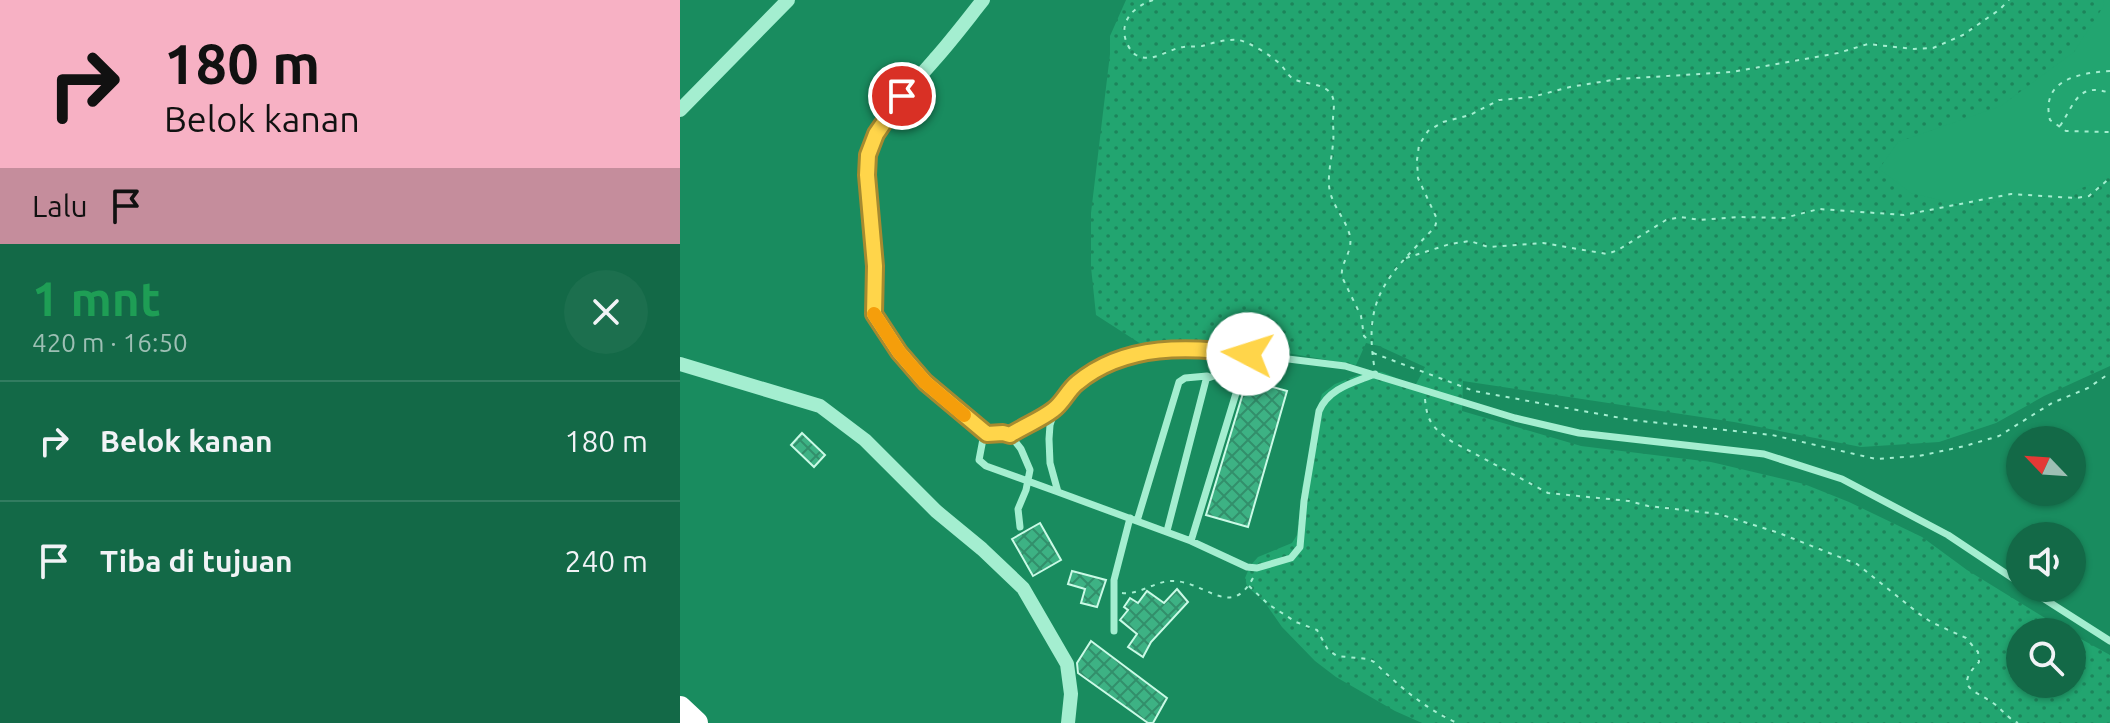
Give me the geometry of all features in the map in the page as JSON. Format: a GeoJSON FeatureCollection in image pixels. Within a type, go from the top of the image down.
{"type":"FeatureCollection","features":[{"type":"Feature","properties":{"kind":"highway"},"geometry":{"type":"LineString","coordinates":[[680,708],[696,723]]}},
{"type":"Feature","properties":{"kind":"street"},"geometry":{"type":"LineString","coordinates":[[680,110],[788,0]]}},
{"type":"Feature","properties":{"kind":"street"},"geometry":{"type":"LineString","coordinates":[[983,0],[902,96],[876,134],[867,164],[875,266],[874,314],[899,352],[925,382],[987,434]]}},
{"type":"Feature","properties":{"kind":"street"},"geometry":{"type":"LineString","coordinates":[[680,364],[820,406],[865,440],[936,511],[1023,588],[1067,664],[1071,694],[1068,723]]}},
{"type":"Feature","properties":{"kind":"lane"},"geometry":{"type":"LineString","coordinates":[[1010,435],[1055,409],[1076,383],[1106,364],[1144,352],[1185,348],[1345,366],[1515,418],[1579,433],[1764,454],[1833,476],[1948,535],[2006,574]]}},
{"type":"Feature","properties":{"kind":"lane"},"geometry":{"type":"LineString","coordinates":[[1191,541],[1248,354]]}},
{"type":"Feature","properties":{"kind":"lane"},"geometry":{"type":"LineString","coordinates":[[1114,631],[1114,580],[1179,382],[1185,378],[1242,373]]}},
{"type":"Feature","properties":{"kind":"lane"},"geometry":{"type":"LineString","coordinates":[[1020,527],[1018,509],[1027,482],[1030,470],[1021,449],[1010,435],[987,434],[979,456],[982,464],[1027,482],[1167,531],[1247,567],[1257,568],[1291,558],[1300,547],[1304,501],[1323,400],[1332,392],[1375,374]]}},
{"type":"Feature","properties":{"kind":"lane"},"geometry":{"type":"LineString","coordinates":[[1167,531],[1208,378]]}},
{"type":"Feature","properties":{"kind":"lane"},"geometry":{"type":"LineString","coordinates":[[1055,409],[1049,439],[1050,463],[1058,492]]}},
{"type":"Feature","properties":{"kind":"lane"},"geometry":{"type":"LineString","coordinates":[[2049,602],[2110,641]]}},
{"type":"Feature","properties":{"kind":"path"},"geometry":{"type":"LineString","coordinates":[[1153,0],[1143,3],[1125,23],[1127,45],[1134,54],[1141,57],[1160,56],[1182,47],[1237,40],[1280,64],[1289,76],[1324,89],[1331,95],[1334,103],[1334,138],[1329,185],[1332,201],[1350,234],[1351,251],[1341,270],[1342,277],[1361,316],[1364,336],[1370,343]]}},
{"type":"Feature","properties":{"kind":"path"},"geometry":{"type":"LineString","coordinates":[[1375,374],[1370,343],[1378,297],[1386,280],[1435,227],[1437,219],[1418,178],[1417,160],[1419,145],[1428,131],[1443,122],[1470,115],[1499,100],[1532,97],[1618,79],[1732,72],[1838,53],[1868,44],[1933,48],[1963,35],[2009,0]]}},
{"type":"Feature","properties":{"kind":"path"},"geometry":{"type":"LineString","coordinates":[[2110,71],[2071,77],[2053,91],[2048,110],[2050,120],[2066,131],[2110,132]]}},
{"type":"Feature","properties":{"kind":"path"},"geometry":{"type":"LineString","coordinates":[[2059,127],[2086,90],[2093,88],[2108,92],[2110,86]]}},
{"type":"Feature","properties":{"kind":"path"},"geometry":{"type":"LineString","coordinates":[[1405,259],[1450,244],[1470,241],[1488,247],[1543,243],[1607,254],[1666,220],[1681,217],[1700,220],[1784,218],[1819,209],[1904,215],[2011,194],[2089,196],[2110,178]]}},
{"type":"Feature","properties":{"kind":"path"},"geometry":{"type":"LineString","coordinates":[[1372,352],[1474,391],[1632,420],[1772,435],[1876,459],[1919,456],[1999,436],[2052,403],[2088,388],[2110,373]]}},
{"type":"Feature","properties":{"kind":"path"},"geometry":{"type":"LineString","coordinates":[[1424,390],[1426,412],[1438,432],[1548,493],[1719,514],[1779,533],[1857,564],[1931,622],[1966,638],[1978,652],[1979,662],[1966,679],[1968,686],[2018,723]]}},
{"type":"Feature","properties":{"kind":"path"},"geometry":{"type":"LineString","coordinates":[[1113,592],[1130,594],[1170,581],[1189,583],[1224,598],[1238,596],[1249,586],[1257,571],[1271,563]]}},
{"type":"Feature","properties":{"kind":"path"},"geometry":{"type":"LineString","coordinates":[[1249,586],[1277,610],[1317,630],[1328,650],[1337,656],[1374,662],[1417,701],[1457,723]]}},
{"type":"Feature","properties":{"kind":"green space"},"geometry":{"type":"Polygon","coordinates":[[[1126,0],[2110,0],[2110,366],[2044,396],[1996,423],[1939,442],[1861,447],[1734,422],[1463,381],[1462,411],[1581,446],[1711,462],[1804,484],[1922,537],[2006,594],[2006,602],[2019,602],[2045,618],[2006,618],[2006,698],[2086,698],[2086,642],[2110,655],[2110,723],[1422,723],[1336,677],[1315,661],[1282,627],[1266,604],[1247,586],[1245,578],[1258,557],[1292,543],[1297,535],[1311,431],[1322,394],[1335,384],[1368,371],[1382,372],[1415,386],[1425,367],[1366,343],[1356,365],[1264,349],[1141,344],[1096,315],[1091,267],[1091,213],[1110,36],[1126,0]]]}},
{"type":"Feature","properties":{"kind":"green space"},"geometry":{"type":"Polygon","coordinates":[[[2104,0],[2110,0],[2110,177],[2061,196],[1960,205],[1911,193],[1879,169],[1898,142],[2001,106],[2074,52],[2103,7],[2104,0]]]}},
{"type":"Feature","properties":{"kind":"building"},"geometry":{"type":"Polygon","coordinates":[[[1247,380],[1287,391],[1248,527],[1206,515],[1247,380]]]}},
{"type":"Feature","properties":{"kind":"building"},"geometry":{"type":"Polygon","coordinates":[[[802,433],[825,455],[814,467],[791,445],[802,433]]]}},
{"type":"Feature","properties":{"kind":"building"},"geometry":{"type":"Polygon","coordinates":[[[1040,523],[1061,560],[1033,576],[1012,539],[1040,523]]]}},
{"type":"Feature","properties":{"kind":"building"},"geometry":{"type":"Polygon","coordinates":[[[1072,571],[1106,580],[1097,607],[1081,603],[1085,589],[1068,584],[1072,571]]]}},
{"type":"Feature","properties":{"kind":"building"},"geometry":{"type":"Polygon","coordinates":[[[1177,589],[1188,602],[1151,642],[1143,657],[1128,647],[1137,634],[1120,620],[1128,610],[1124,607],[1130,598],[1138,603],[1147,591],[1164,603],[1177,589]]]}},
{"type":"Feature","properties":{"kind":"building"},"geometry":{"type":"Polygon","coordinates":[[[1091,641],[1167,698],[1153,723],[1148,723],[1078,673],[1077,663],[1091,641]]]}},
{"type":"Feature","properties":{"kind":"slow traffic"},"geometry":{"type":"LineString","coordinates":[[874,314],[899,352],[925,382],[964,415]]}},
{"type":"Feature","properties":{"kind":"route"},"geometry":{"type":"LineString","coordinates":[[902,96],[876,134],[868,155],[875,266],[874,314],[899,352],[925,382],[987,434],[1010,435],[1055,409],[1076,383],[1106,364],[1144,352],[1185,348],[1248,354]]}}]}
